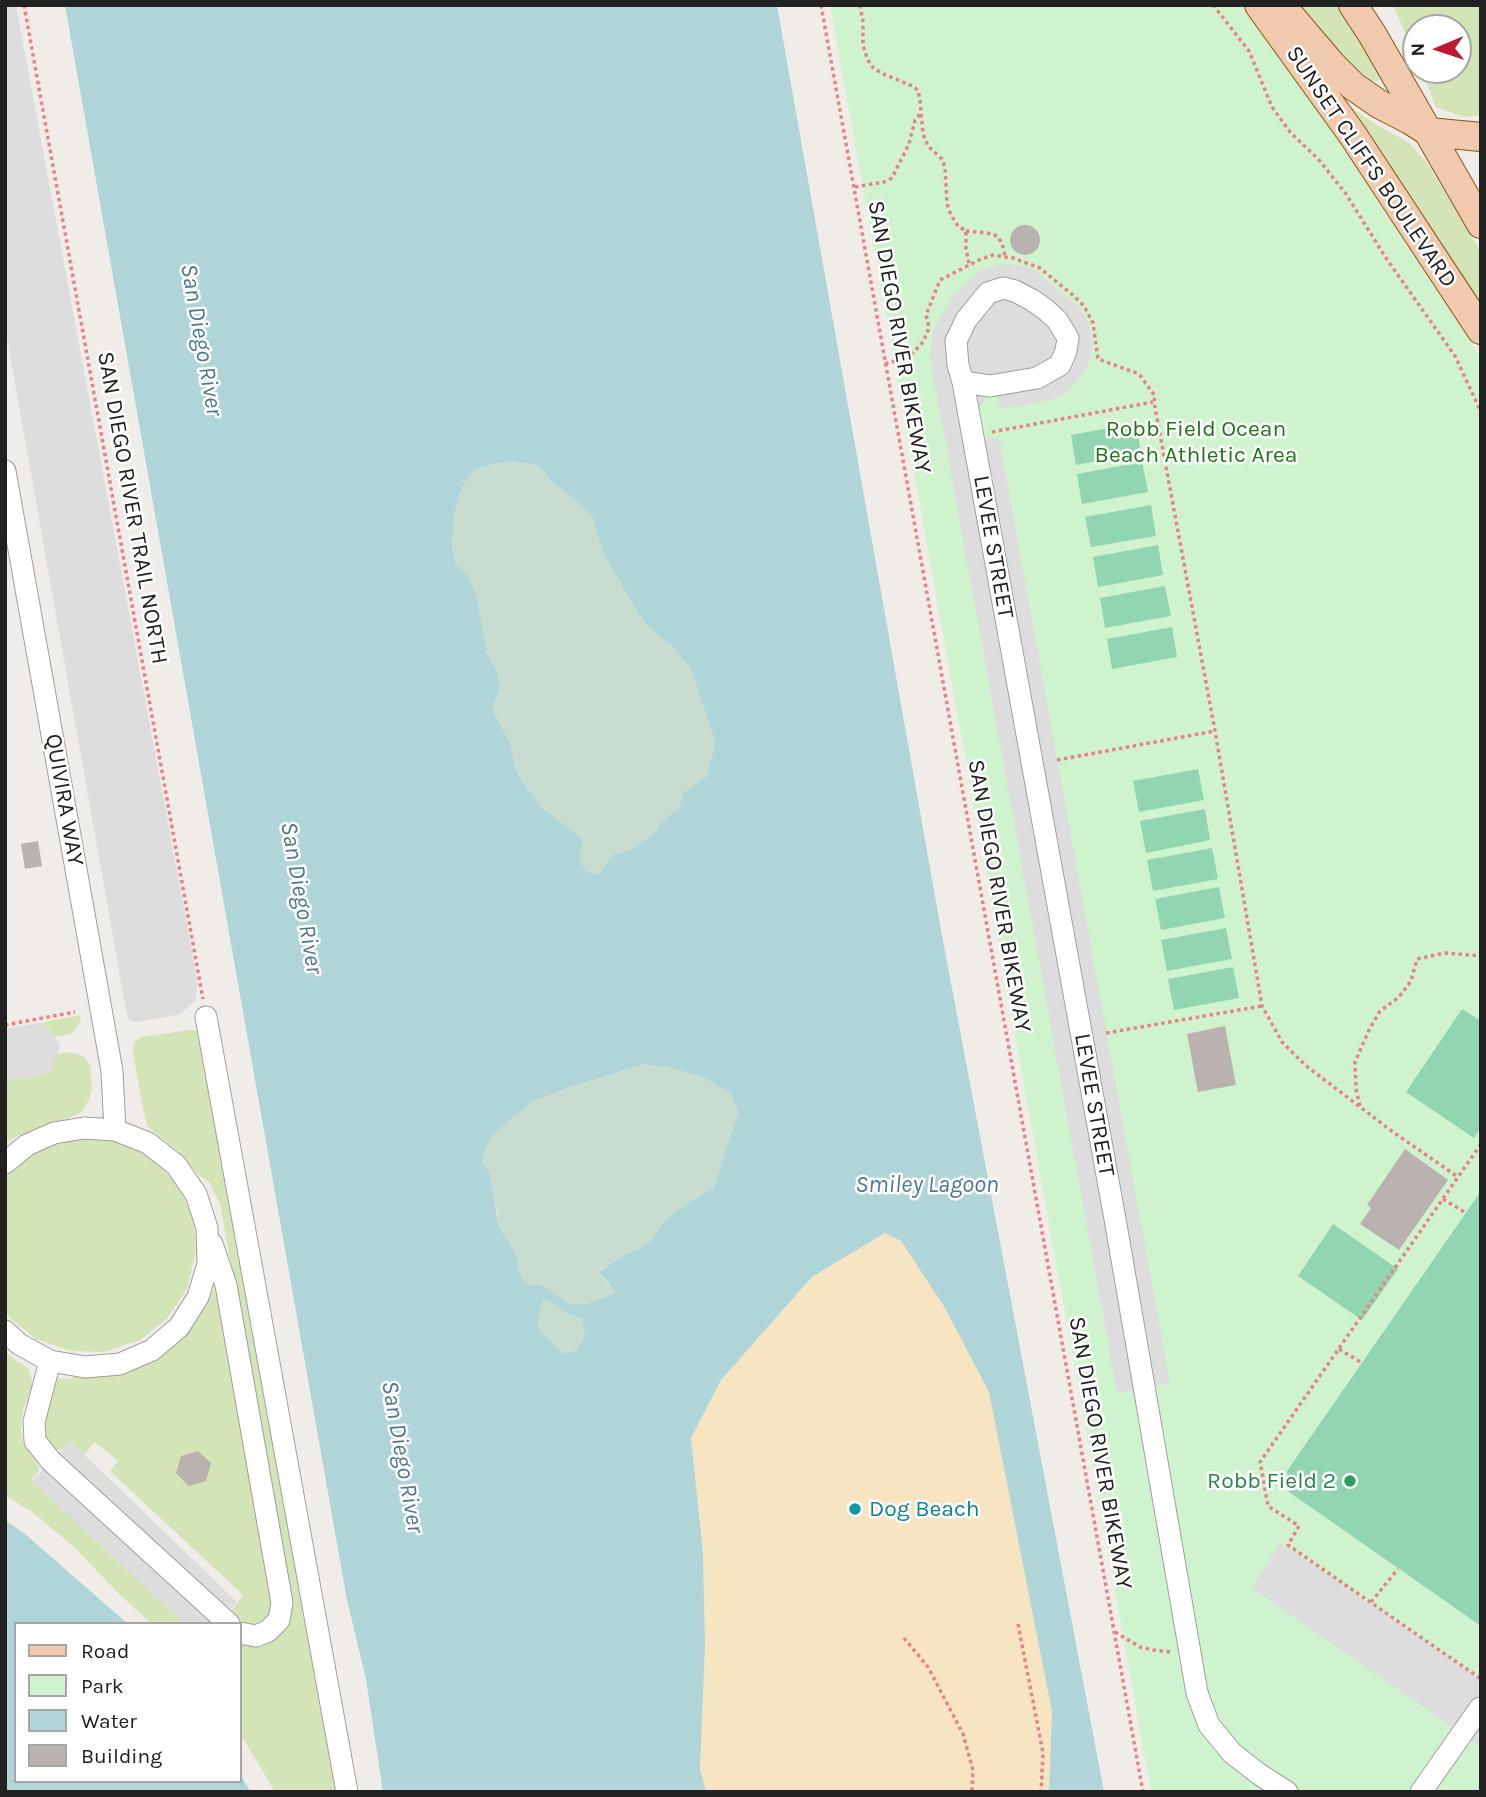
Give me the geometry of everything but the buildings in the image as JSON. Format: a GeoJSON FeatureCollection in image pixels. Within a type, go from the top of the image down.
{"type":"FeatureCollection","features":[{"type":"Feature","properties":{"kind":"main road","name":"SUNSET CLIFFS BOULEVARD"},"geometry":{"type":"LineString","coordinates":[[1259,5],[1352,134],[1481,330]]}},
{"type":"Feature","properties":{"kind":"main road"},"geometry":{"type":"LineString","coordinates":[[1281,5],[1332,65],[1353,86],[1379,104],[1429,132],[1481,137]]}},
{"type":"Feature","properties":{"kind":"main road"},"geometry":{"type":"LineString","coordinates":[[1353,5],[1481,224]]}},
{"type":"Feature","properties":{"kind":"main road"},"geometry":{"type":"LineString","coordinates":[[1372,5],[1372,34]]}},
{"type":"Feature","properties":{"kind":"street","name":"LEVEE STREET"},"geometry":{"type":"LineString","coordinates":[[963,382],[990,387],[1037,378],[1060,365],[1068,338],[1057,320],[1032,300],[1016,291],[1003,288],[988,293],[966,320],[956,341],[958,365],[1113,1205],[1197,1693],[1209,1725],[1232,1753],[1287,1792]]}},
{"type":"Feature","properties":{"kind":"street","name":"QUIVIRA WAY"},"geometry":{"type":"LineString","coordinates":[[5,471],[113,1071],[115,1130]]}},
{"type":"Feature","properties":{"kind":"street"},"geometry":{"type":"LineString","coordinates":[[206,1017],[347,1792]]}},
{"type":"Feature","properties":{"kind":"street"},"geometry":{"type":"LineString","coordinates":[[5,1163],[27,1145],[54,1133],[84,1128],[115,1130],[148,1143],[176,1165],[196,1194],[226,1285],[282,1603],[279,1620],[268,1631],[256,1636],[242,1633]]}},
{"type":"Feature","properties":{"kind":"street"},"geometry":{"type":"LineString","coordinates":[[5,1331],[19,1344],[50,1361],[85,1367],[120,1364],[152,1350],[179,1327],[198,1297],[208,1264],[207,1228]]}},
{"type":"Feature","properties":{"kind":"street"},"geometry":{"type":"LineString","coordinates":[[50,1361],[34,1422],[36,1441],[51,1461],[227,1622]]}},
{"type":"Feature","properties":{"kind":"street"},"geometry":{"type":"LineString","coordinates":[[1421,1792],[1480,1709]]}},
{"type":"Feature","properties":{"kind":"path","name":"SAN DIEGO RIVER TRAIL NORTH"},"geometry":{"type":"LineString","coordinates":[[24,5],[206,1017]]}},
{"type":"Feature","properties":{"kind":"path","name":"SAN DIEGO RIVER BIKEWAY"},"geometry":{"type":"LineString","coordinates":[[821,5],[1143,1792]]}},
{"type":"Feature","properties":{"kind":"path"},"geometry":{"type":"LineString","coordinates":[[860,5],[863,44],[872,66],[881,74],[918,90],[923,134],[928,146],[942,159],[945,167],[947,204],[951,215],[958,226],[966,231],[997,236],[1002,243],[1005,257]]}},
{"type":"Feature","properties":{"kind":"path"},"geometry":{"type":"LineString","coordinates":[[1213,5],[1249,51],[1272,107],[1290,132],[1320,161],[1346,194],[1386,258],[1455,356],[1481,412]]}},
{"type":"Feature","properties":{"kind":"path"},"geometry":{"type":"LineString","coordinates":[[855,187],[884,183],[892,178],[909,144],[915,120],[921,112]]}},
{"type":"Feature","properties":{"kind":"path"},"geometry":{"type":"LineString","coordinates":[[966,231],[969,264]]}},
{"type":"Feature","properties":{"kind":"path"},"geometry":{"type":"LineString","coordinates":[[886,364],[909,357],[923,342],[929,328],[926,314],[932,305],[940,280],[981,259],[1005,257],[1040,268],[1075,297],[1084,306],[1093,323],[1098,359],[1139,374],[1155,396],[1262,1006],[1282,1042],[1305,1065],[1458,1177]]}},
{"type":"Feature","properties":{"kind":"path"},"geometry":{"type":"LineString","coordinates":[[972,435],[1154,402]]}},
{"type":"Feature","properties":{"kind":"path"},"geometry":{"type":"LineString","coordinates":[[1057,760],[1215,732]]}},
{"type":"Feature","properties":{"kind":"path"},"geometry":{"type":"LineString","coordinates":[[1361,1107],[1356,1088],[1355,1062],[1368,1030],[1380,1011],[1399,998],[1411,981],[1417,959],[1445,953],[1481,956]]}},
{"type":"Feature","properties":{"kind":"path"},"geometry":{"type":"LineString","coordinates":[[1106,1033],[1262,1006]]}},
{"type":"Feature","properties":{"kind":"path"},"geometry":{"type":"LineString","coordinates":[[5,1025],[75,1012]]}},
{"type":"Feature","properties":{"kind":"path"},"geometry":{"type":"LineString","coordinates":[[1481,1144],[1260,1462],[1268,1506],[1299,1526],[1288,1545],[1481,1679]]}},
{"type":"Feature","properties":{"kind":"path"},"geometry":{"type":"LineString","coordinates":[[1443,1199],[1466,1213]]}},
{"type":"Feature","properties":{"kind":"path"},"geometry":{"type":"LineString","coordinates":[[1339,1349],[1362,1363]]}},
{"type":"Feature","properties":{"kind":"path"},"geometry":{"type":"LineString","coordinates":[[1371,1602],[1398,1569]]}},
{"type":"Feature","properties":{"kind":"path"},"geometry":{"type":"LineString","coordinates":[[1018,1624],[1043,1753],[1041,1792]]}},
{"type":"Feature","properties":{"kind":"path"},"geometry":{"type":"LineString","coordinates":[[1115,1632],[1140,1647],[1169,1652],[1189,1650]]}},
{"type":"Feature","properties":{"kind":"path"},"geometry":{"type":"LineString","coordinates":[[904,1638],[928,1667],[963,1734],[973,1770],[972,1792]]}},
{"type":"Feature","properties":{"kind":"green space","name":"Robb Field Ocean Beach Athletic Area"},"geometry":{"type":"Polygon","coordinates":[[[830,5],[1240,5],[1292,71],[1481,358],[1481,1792],[1151,1792],[830,5]]]}},
{"type":"Feature","properties":{"kind":"green space"},"geometry":{"type":"Polygon","coordinates":[[[1294,5],[1337,5],[1363,44],[1380,77],[1378,81],[1372,81],[1336,53],[1294,5]]]}},
{"type":"Feature","properties":{"kind":"green space"},"geometry":{"type":"Polygon","coordinates":[[[1393,5],[1481,5],[1481,115],[1464,117],[1436,107],[1427,84],[1472,84],[1472,14],[1402,14],[1402,26],[1393,5]]]}},
{"type":"Feature","properties":{"kind":"green space"},"geometry":{"type":"Polygon","coordinates":[[[1340,99],[1375,124],[1408,142],[1427,163],[1481,252],[1481,312],[1340,99]]]}},
{"type":"Feature","properties":{"kind":"green space"},"geometry":{"type":"Polygon","coordinates":[[[1136,423],[1141,453],[1076,465],[1071,435],[1136,423]]]}},
{"type":"Feature","properties":{"kind":"green space"},"geometry":{"type":"Polygon","coordinates":[[[511,462],[538,465],[553,483],[592,516],[603,553],[636,610],[650,629],[671,645],[691,669],[715,742],[707,776],[684,792],[679,807],[651,836],[631,850],[614,854],[598,874],[587,872],[581,863],[572,830],[543,809],[516,770],[510,743],[493,711],[500,690],[497,672],[487,653],[456,565],[452,545],[454,518],[465,482],[473,470],[511,462]]]}},
{"type":"Feature","properties":{"kind":"green space"},"geometry":{"type":"Polygon","coordinates":[[[1142,462],[1148,492],[1082,504],[1077,474],[1142,462]]]}},
{"type":"Feature","properties":{"kind":"green space"},"geometry":{"type":"Polygon","coordinates":[[[1151,505],[1156,536],[1091,547],[1085,517],[1151,505]]]}},
{"type":"Feature","properties":{"kind":"green space"},"geometry":{"type":"Polygon","coordinates":[[[1158,545],[1163,575],[1098,587],[1093,557],[1158,545]]]}},
{"type":"Feature","properties":{"kind":"green space"},"geometry":{"type":"Polygon","coordinates":[[[1165,586],[1171,616],[1105,628],[1100,598],[1165,586]]]}},
{"type":"Feature","properties":{"kind":"green space"},"geometry":{"type":"Polygon","coordinates":[[[1172,627],[1177,657],[1112,669],[1107,639],[1172,627]]]}},
{"type":"Feature","properties":{"kind":"green space"},"geometry":{"type":"Polygon","coordinates":[[[1198,769],[1204,800],[1139,812],[1133,781],[1198,769]]]}},
{"type":"Feature","properties":{"kind":"green space"},"geometry":{"type":"Polygon","coordinates":[[[1205,809],[1210,840],[1146,853],[1140,821],[1205,809]]]}},
{"type":"Feature","properties":{"kind":"green space"},"geometry":{"type":"Polygon","coordinates":[[[1212,848],[1218,879],[1153,891],[1147,860],[1212,848]]]}},
{"type":"Feature","properties":{"kind":"green space"},"geometry":{"type":"Polygon","coordinates":[[[1219,887],[1225,918],[1161,930],[1155,899],[1219,887]]]}},
{"type":"Feature","properties":{"kind":"green space"},"geometry":{"type":"Polygon","coordinates":[[[1226,928],[1232,959],[1167,971],[1161,940],[1226,928]]]}},
{"type":"Feature","properties":{"kind":"green space"},"geometry":{"type":"Polygon","coordinates":[[[1233,967],[1239,998],[1174,1010],[1168,979],[1233,967]]]}},
{"type":"Feature","properties":{"kind":"green space"},"geometry":{"type":"Polygon","coordinates":[[[1462,1009],[1481,1021],[1481,1127],[1474,1138],[1406,1092],[1462,1009]]]}},
{"type":"Feature","properties":{"kind":"green space"},"geometry":{"type":"Polygon","coordinates":[[[81,1015],[75,1030],[61,1036],[54,1037],[43,1022],[81,1015]]]}},
{"type":"Feature","properties":{"kind":"green space"},"geometry":{"type":"Polygon","coordinates":[[[188,1030],[202,1034],[340,1792],[275,1792],[242,1736],[242,1644],[262,1644],[287,1623],[292,1597],[220,1204],[210,1183],[199,1175],[178,1151],[148,1127],[133,1054],[134,1043],[143,1037],[188,1030]]]}},
{"type":"Feature","properties":{"kind":"green space"},"geometry":{"type":"Polygon","coordinates":[[[71,1052],[84,1057],[90,1065],[92,1089],[82,1112],[5,1142],[5,1081],[50,1073],[57,1054],[71,1052]]]}},
{"type":"Feature","properties":{"kind":"green space"},"geometry":{"type":"Polygon","coordinates":[[[643,1064],[703,1077],[731,1094],[738,1112],[714,1187],[673,1213],[650,1242],[598,1271],[615,1293],[586,1304],[571,1306],[542,1285],[528,1285],[523,1279],[517,1267],[517,1256],[499,1227],[497,1211],[482,1164],[484,1154],[490,1139],[534,1101],[643,1064]]]}},
{"type":"Feature","properties":{"kind":"green space"},"geometry":{"type":"Polygon","coordinates":[[[108,1138],[146,1153],[179,1186],[194,1222],[196,1251],[187,1289],[166,1320],[140,1340],[105,1352],[71,1351],[36,1339],[5,1312],[5,1177],[14,1167],[45,1146],[65,1139],[108,1138]]]}},
{"type":"Feature","properties":{"kind":"green space"},"geometry":{"type":"Polygon","coordinates":[[[1481,1191],[1481,1626],[1289,1492],[1287,1471],[1481,1191]]]}},
{"type":"Feature","properties":{"kind":"green space"},"geometry":{"type":"Polygon","coordinates":[[[1333,1224],[1398,1269],[1362,1320],[1298,1276],[1333,1224]]]}},
{"type":"Feature","properties":{"kind":"green space"},"geometry":{"type":"Polygon","coordinates":[[[215,1290],[271,1596],[268,1616],[258,1625],[238,1622],[232,1617],[232,1610],[243,1595],[110,1471],[118,1461],[95,1442],[84,1455],[70,1442],[62,1449],[53,1449],[43,1435],[41,1424],[56,1378],[70,1379],[75,1376],[115,1373],[179,1340],[200,1314],[211,1291],[215,1290]]]}},
{"type":"Feature","properties":{"kind":"green space"},"geometry":{"type":"Polygon","coordinates":[[[548,1300],[568,1314],[582,1319],[585,1337],[575,1351],[563,1353],[540,1330],[540,1310],[543,1301],[548,1300]]]}},
{"type":"Feature","properties":{"kind":"green space"},"geometry":{"type":"Polygon","coordinates":[[[5,1352],[29,1369],[33,1385],[23,1410],[21,1428],[23,1441],[39,1466],[39,1471],[31,1480],[183,1622],[150,1622],[73,1546],[32,1512],[5,1495],[5,1352]]]}},
{"type":"Feature","properties":{"kind":"sand","name":"Dog Beach"},"geometry":{"type":"Polygon","coordinates":[[[885,1233],[901,1241],[945,1308],[989,1392],[1052,1712],[1049,1792],[706,1792],[700,1769],[705,1645],[703,1553],[691,1438],[721,1380],[813,1277],[885,1233]]]}},
{"type":"Feature","properties":{"kind":"shaded area"},"geometry":{"type":"Polygon","coordinates":[[[5,5],[16,5],[198,984],[195,1001],[180,1014],[138,1022],[129,1020],[126,1010],[5,327],[5,5]]]}},
{"type":"Feature","properties":{"kind":"shaded area"},"geometry":{"type":"Polygon","coordinates":[[[1004,263],[1033,269],[1081,309],[1089,325],[1093,343],[1085,371],[1067,392],[1051,400],[1001,409],[996,395],[986,399],[979,409],[979,421],[983,439],[999,437],[1170,1384],[1117,1393],[930,357],[933,331],[954,295],[980,270],[1004,263]]]}},
{"type":"Feature","properties":{"kind":"shaded area"},"geometry":{"type":"Polygon","coordinates":[[[43,1022],[60,1045],[51,1073],[5,1081],[5,1029],[43,1022]]]}},
{"type":"Feature","properties":{"kind":"shaded area"},"geometry":{"type":"Polygon","coordinates":[[[70,1441],[237,1602],[219,1622],[183,1622],[32,1481],[70,1441]]]}},
{"type":"Feature","properties":{"kind":"shaded area"},"geometry":{"type":"Polygon","coordinates":[[[1281,1543],[1481,1680],[1481,1747],[1252,1588],[1281,1543]]]}},
{"type":"Feature","properties":{"kind":"water"},"geometry":{"type":"Polygon","coordinates":[[[65,5],[777,5],[941,930],[1104,1792],[1049,1792],[1052,1712],[989,1392],[945,1308],[901,1241],[885,1233],[812,1277],[721,1380],[691,1438],[703,1553],[705,1645],[700,1769],[706,1792],[383,1792],[366,1679],[347,1600],[65,5]],[[511,462],[474,470],[465,482],[454,518],[452,545],[456,565],[467,575],[476,595],[487,653],[497,672],[500,690],[493,711],[510,743],[516,770],[543,809],[583,841],[581,863],[587,872],[598,874],[614,854],[631,850],[651,836],[679,807],[684,792],[707,776],[715,742],[691,669],[671,645],[650,629],[636,610],[603,553],[592,516],[553,483],[538,465],[511,462]],[[643,1064],[534,1101],[504,1125],[490,1139],[482,1164],[489,1172],[499,1227],[517,1256],[517,1267],[523,1279],[528,1285],[542,1285],[571,1305],[586,1304],[615,1293],[598,1272],[650,1242],[673,1213],[714,1187],[738,1112],[731,1094],[703,1077],[643,1064]],[[548,1300],[543,1301],[538,1324],[540,1330],[563,1353],[575,1351],[585,1337],[582,1319],[568,1314],[548,1300]]]}},
{"type":"Feature","properties":{"kind":"water"},"geometry":{"type":"Polygon","coordinates":[[[5,1520],[25,1534],[126,1622],[14,1622],[14,1783],[242,1783],[242,1777],[251,1792],[5,1792],[5,1520]]]}},
{"type":"Feature","properties":{"kind":"place","name":"Robb Field 2"},"geometry":{"type":"Point","coordinates":[1350,1481]}},
{"type":"Feature","properties":{"kind":"place","name":"Dog Beach"},"geometry":{"type":"Point","coordinates":[855,1509]}},
{"type":"Feature","properties":{"kind":"water label","name":"San Diego River"},"geometry":{"type":"Point","coordinates":[201,340]}},
{"type":"Feature","properties":{"kind":"water label","name":"San Diego River"},"geometry":{"type":"Point","coordinates":[301,898]}},
{"type":"Feature","properties":{"kind":"water label","name":"Smiley Lagoon"},"geometry":{"type":"Point","coordinates":[927,1185]}},
{"type":"Feature","properties":{"kind":"water label","name":"San Diego River"},"geometry":{"type":"Point","coordinates":[402,1457]}}]}
